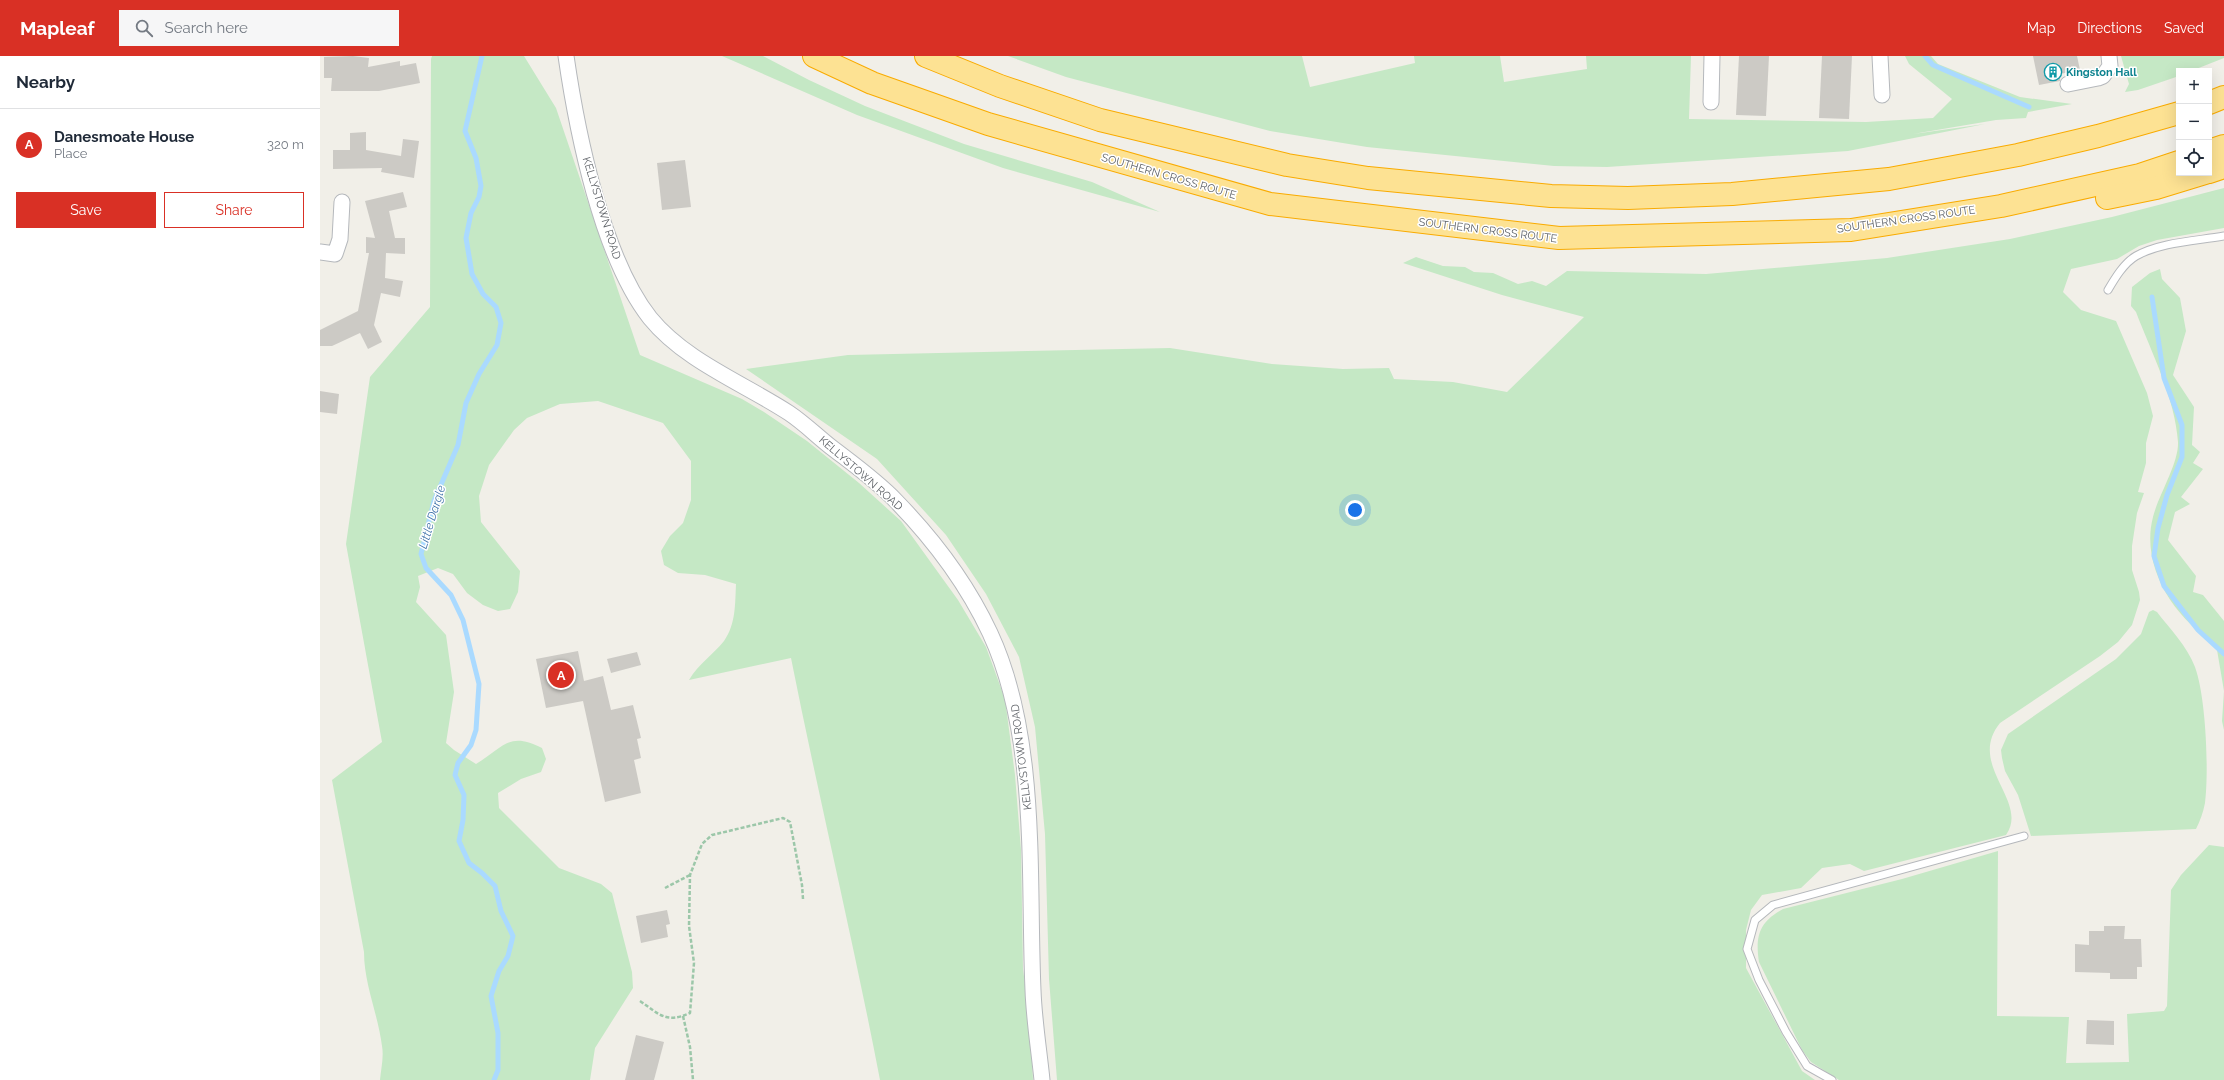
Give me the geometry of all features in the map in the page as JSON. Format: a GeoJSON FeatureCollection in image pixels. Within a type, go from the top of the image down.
{"type":"FeatureCollection","features":[{"type":"Feature","properties":{"kind":"highway","name":"SOUTHERN CROSS ROUTE"},"geometry":{"type":"LineString","coordinates":[[814,56],[872,83],[988,124],[1270,204],[1559,238],[1851,230],[1977,209],[2140,175],[2176,163]]}},
{"type":"Feature","properties":{"kind":"highway"},"geometry":{"type":"LineString","coordinates":[[926,56],[1000,86],[1100,120],[1287,165],[1368,178],[1551,196],[1628,198],[1732,194],[1889,179],[2018,155],[2098,136],[2176,114]]}},
{"type":"Feature","properties":{"kind":"highway"},"geometry":{"type":"LineString","coordinates":[[2212,102],[2224,98]]}},
{"type":"Feature","properties":{"kind":"highway"},"geometry":{"type":"LineString","coordinates":[[2212,150],[2224,146]]}},
{"type":"Feature","properties":{"kind":"highway"},"geometry":{"type":"LineString","coordinates":[[2212,171],[2224,167]]}},
{"type":"Feature","properties":{"kind":"highway"},"geometry":{"type":"LineString","coordinates":[[1977,209],[2013,218],[2156,188],[2195,176]]}},
{"type":"Feature","properties":{"kind":"street","name":"KELLYSTOWN ROAD"},"geometry":{"type":"LineString","coordinates":[[566,56],[570,84],[593,187],[616,258],[637,300],[651,319],[667,336],[694,356],[791,415],[896,501],[955,574],[989,631],[1008,678],[1016,709],[1021,748],[1029,829],[1033,994],[1042,1080]]}},
{"type":"Feature","properties":{"kind":"street"},"geometry":{"type":"LineString","coordinates":[[1711,102],[1712,56]]}},
{"type":"Feature","properties":{"kind":"street"},"geometry":{"type":"LineString","coordinates":[[1880,56],[1882,95]]}},
{"type":"Feature","properties":{"kind":"street"},"geometry":{"type":"LineString","coordinates":[[2068,84],[2103,76],[2110,66],[2109,56]]}},
{"type":"Feature","properties":{"kind":"street"},"geometry":{"type":"LineString","coordinates":[[320,252],[335,254],[340,239],[342,202]]}},
{"type":"Feature","properties":{"kind":"lane"},"geometry":{"type":"LineString","coordinates":[[2108,290],[2116,276],[2135,257],[2154,248],[2224,236]]}},
{"type":"Feature","properties":{"kind":"lane"},"geometry":{"type":"LineString","coordinates":[[1832,1080],[1807,1066],[1786,1032],[1759,980],[1747,949],[1755,920],[1773,905],[2024,836]]}},
{"type":"Feature","properties":{"kind":"path"},"geometry":{"type":"LineString","coordinates":[[640,1001],[665,1017],[678,1019],[690,1013],[694,963],[689,926],[690,875],[702,844],[712,835],[783,818],[790,822],[802,885],[802,899]]}},
{"type":"Feature","properties":{"kind":"path"},"geometry":{"type":"LineString","coordinates":[[665,888],[690,875]]}},
{"type":"Feature","properties":{"kind":"path"},"geometry":{"type":"LineString","coordinates":[[683,1016],[690,1047],[693,1080]]}},
{"type":"Feature","properties":{"kind":"green space"},"geometry":{"type":"Polygon","coordinates":[[[432,56],[524,56],[556,108],[640,355],[742,399],[807,441],[859,483],[901,521],[958,600],[986,647],[1005,699],[1015,775],[1021,850],[1023,969],[1030,1022],[1033,1080],[880,1080],[859,974],[791,658],[689,680],[697,669],[720,646],[731,628],[735,606],[736,584],[705,575],[678,573],[664,565],[661,551],[670,536],[683,523],[691,500],[691,461],[663,423],[598,401],[560,404],[527,418],[514,430],[489,465],[479,496],[481,522],[520,571],[518,592],[510,609],[498,611],[483,605],[467,593],[453,574],[438,568],[418,576],[420,587],[416,602],[446,635],[454,692],[446,743],[476,764],[500,747],[514,741],[531,743],[542,748],[546,759],[541,772],[521,779],[498,793],[499,808],[559,868],[601,884],[612,893],[632,972],[633,988],[595,1048],[590,1080],[380,1080],[383,1050],[378,1022],[366,976],[364,952],[332,780],[382,742],[346,544],[370,377],[430,307],[432,56]]]}},
{"type":"Feature","properties":{"kind":"green space"},"geometry":{"type":"Polygon","coordinates":[[[722,56],[763,56],[809,80],[865,106],[964,144],[1092,182],[1160,212],[1003,168],[857,115],[722,56]]]}},
{"type":"Feature","properties":{"kind":"green space"},"geometry":{"type":"Polygon","coordinates":[[[1008,56],[1302,56],[1310,87],[1415,63],[1414,56],[1500,56],[1504,82],[1587,69],[1586,56],[1691,56],[1689,119],[1866,122],[1933,118],[1952,99],[1909,64],[1905,56],[1931,56],[1938,64],[2020,97],[2072,104],[2028,112],[2026,118],[1996,120],[1913,134],[1985,124],[1848,151],[1607,167],[1554,166],[1367,147],[1270,131],[1066,77],[1008,56]]]}},
{"type":"Feature","properties":{"kind":"green space"},"geometry":{"type":"Polygon","coordinates":[[[2121,56],[2224,56],[2224,58],[2199,68],[2176,68],[2176,77],[2138,90],[2125,92],[2129,84],[2121,56]]]}},
{"type":"Feature","properties":{"kind":"green space"},"geometry":{"type":"Polygon","coordinates":[[[2224,188],[2224,228],[2157,240],[2139,246],[2117,259],[2071,269],[2063,292],[2081,310],[2116,321],[2147,393],[2153,416],[2146,443],[2146,463],[2138,492],[2144,493],[2137,513],[2132,546],[2132,570],[2140,600],[2132,625],[2118,642],[2100,656],[2000,723],[1991,738],[1990,753],[1993,768],[2006,796],[2010,809],[2011,822],[2006,835],[1864,871],[1850,864],[1822,868],[1801,888],[1762,895],[1751,910],[1746,930],[1746,968],[1802,1071],[1815,1080],[1057,1080],[1049,979],[1045,834],[1035,727],[1019,657],[986,594],[946,535],[877,459],[746,369],[848,355],[1170,348],[1272,364],[1343,369],[1389,368],[1394,379],[1453,382],[1507,392],[1584,317],[1502,295],[1403,263],[1416,257],[1443,266],[1465,267],[1474,272],[1493,273],[1518,284],[1532,281],[1546,286],[1567,271],[1706,274],[1887,258],[2010,239],[2112,217],[2224,188]]]}},
{"type":"Feature","properties":{"kind":"green space"},"geometry":{"type":"Polygon","coordinates":[[[2160,269],[2162,279],[2180,298],[2186,331],[2173,375],[2194,407],[2192,445],[2200,452],[2193,463],[2203,469],[2181,497],[2190,504],[2175,512],[2168,540],[2196,576],[2193,592],[2203,595],[2224,621],[2224,691],[2216,644],[2187,621],[2175,606],[2164,590],[2156,573],[2152,554],[2150,536],[2153,517],[2175,460],[2178,442],[2176,426],[2168,393],[2136,312],[2131,306],[2132,287],[2150,273],[2160,269]]]}},
{"type":"Feature","properties":{"kind":"green space"},"geometry":{"type":"Polygon","coordinates":[[[2153,610],[2157,612],[2188,652],[2199,680],[2206,734],[2207,772],[2205,803],[2196,829],[2031,836],[2018,795],[2005,771],[2002,758],[2001,750],[2008,734],[2116,659],[2141,634],[2149,612],[2153,610]]]}},
{"type":"Feature","properties":{"kind":"green space"},"geometry":{"type":"Polygon","coordinates":[[[2224,691],[2224,730],[2222,721],[2224,691]]]}},
{"type":"Feature","properties":{"kind":"green space"},"geometry":{"type":"Polygon","coordinates":[[[2209,845],[2224,847],[2224,1080],[1839,1080],[1811,1062],[1802,1050],[1759,962],[1758,945],[1760,931],[1769,919],[1783,909],[1902,879],[1998,851],[1997,1016],[2069,1017],[2066,1063],[2129,1062],[2127,1014],[2164,1011],[2167,1006],[2171,890],[2181,875],[2209,845]]]}},
{"type":"Feature","properties":{"kind":"building"},"geometry":{"type":"Polygon","coordinates":[[[353,56],[369,58],[368,67],[400,61],[400,66],[416,63],[420,83],[379,91],[331,91],[332,78],[324,78],[324,57],[353,56]]]}},
{"type":"Feature","properties":{"kind":"building"},"geometry":{"type":"Polygon","coordinates":[[[1739,56],[1769,56],[1766,116],[1736,115],[1739,56]]]}},
{"type":"Feature","properties":{"kind":"building"},"geometry":{"type":"Polygon","coordinates":[[[1822,56],[1852,56],[1849,119],[1819,118],[1822,56]]]}},
{"type":"Feature","properties":{"kind":"building","name":"Kingston Hall"},"geometry":{"type":"Polygon","coordinates":[[[2033,56],[2077,56],[2080,70],[2060,74],[2060,81],[2039,85],[2033,56]]]}},
{"type":"Feature","properties":{"kind":"building"},"geometry":{"type":"Polygon","coordinates":[[[366,132],[366,150],[401,156],[403,139],[419,141],[414,178],[381,172],[382,168],[333,169],[333,150],[350,150],[350,133],[366,132]]]}},
{"type":"Feature","properties":{"kind":"building"},"geometry":{"type":"Polygon","coordinates":[[[685,160],[691,207],[662,210],[657,163],[685,160]]]}},
{"type":"Feature","properties":{"kind":"building"},"geometry":{"type":"Polygon","coordinates":[[[403,192],[407,207],[389,211],[395,238],[405,238],[405,254],[386,253],[385,278],[403,281],[400,297],[381,293],[374,325],[382,342],[368,349],[360,333],[332,346],[320,346],[320,330],[358,311],[369,253],[366,253],[366,237],[375,238],[365,201],[403,192]]]}},
{"type":"Feature","properties":{"kind":"building"},"geometry":{"type":"Polygon","coordinates":[[[320,391],[339,394],[337,414],[320,412],[320,391]]]}},
{"type":"Feature","properties":{"kind":"building"},"geometry":{"type":"Polygon","coordinates":[[[578,651],[584,681],[603,676],[611,710],[633,705],[641,738],[637,739],[641,758],[634,760],[641,793],[605,802],[583,701],[546,708],[536,659],[578,651]]]}},
{"type":"Feature","properties":{"kind":"building"},"geometry":{"type":"Polygon","coordinates":[[[637,652],[641,665],[611,673],[607,659],[637,652]]]}},
{"type":"Feature","properties":{"kind":"building"},"geometry":{"type":"Polygon","coordinates":[[[667,910],[670,924],[666,925],[668,937],[641,943],[636,916],[667,910]]]}},
{"type":"Feature","properties":{"kind":"building"},"geometry":{"type":"Polygon","coordinates":[[[2104,926],[2125,926],[2124,939],[2141,939],[2142,967],[2137,967],[2137,979],[2110,979],[2110,973],[2075,972],[2075,944],[2089,945],[2089,931],[2104,931],[2104,926]]]}},
{"type":"Feature","properties":{"kind":"building"},"geometry":{"type":"Polygon","coordinates":[[[2087,1020],[2114,1021],[2114,1045],[2086,1044],[2087,1020]]]}},
{"type":"Feature","properties":{"kind":"building"},"geometry":{"type":"Polygon","coordinates":[[[636,1035],[664,1042],[654,1080],[625,1080],[636,1035]]]}},
{"type":"Feature","properties":{"kind":"waterway","name":"Little Dargle"},"geometry":{"type":"LineString","coordinates":[[482,56],[465,131],[476,158],[481,186],[479,197],[471,213],[466,238],[472,274],[483,294],[496,307],[501,323],[497,345],[479,374],[466,403],[458,445],[434,501],[421,554],[426,568],[451,595],[463,620],[479,684],[476,730],[471,745],[458,763],[455,775],[464,795],[463,820],[459,841],[469,863],[495,886],[501,911],[513,936],[508,956],[499,971],[491,996],[498,1033],[498,1070],[494,1080]]}},
{"type":"Feature","properties":{"kind":"waterway"},"geometry":{"type":"LineString","coordinates":[[1925,56],[1933,65],[2029,107]]}},
{"type":"Feature","properties":{"kind":"waterway"},"geometry":{"type":"LineString","coordinates":[[2152,297],[2164,378],[2182,425],[2182,457],[2167,495],[2158,528],[2154,556],[2164,586],[2198,630],[2224,654]]}},
{"type":"Feature","properties":{"kind":"place","name":"Kingston Hall"},"geometry":{"type":"Point","coordinates":[2053,72]}},
{"type":"Feature","properties":{"kind":"place","name":"Danesmoate House"},"geometry":{"type":"Point","coordinates":[561,675]}}]}
